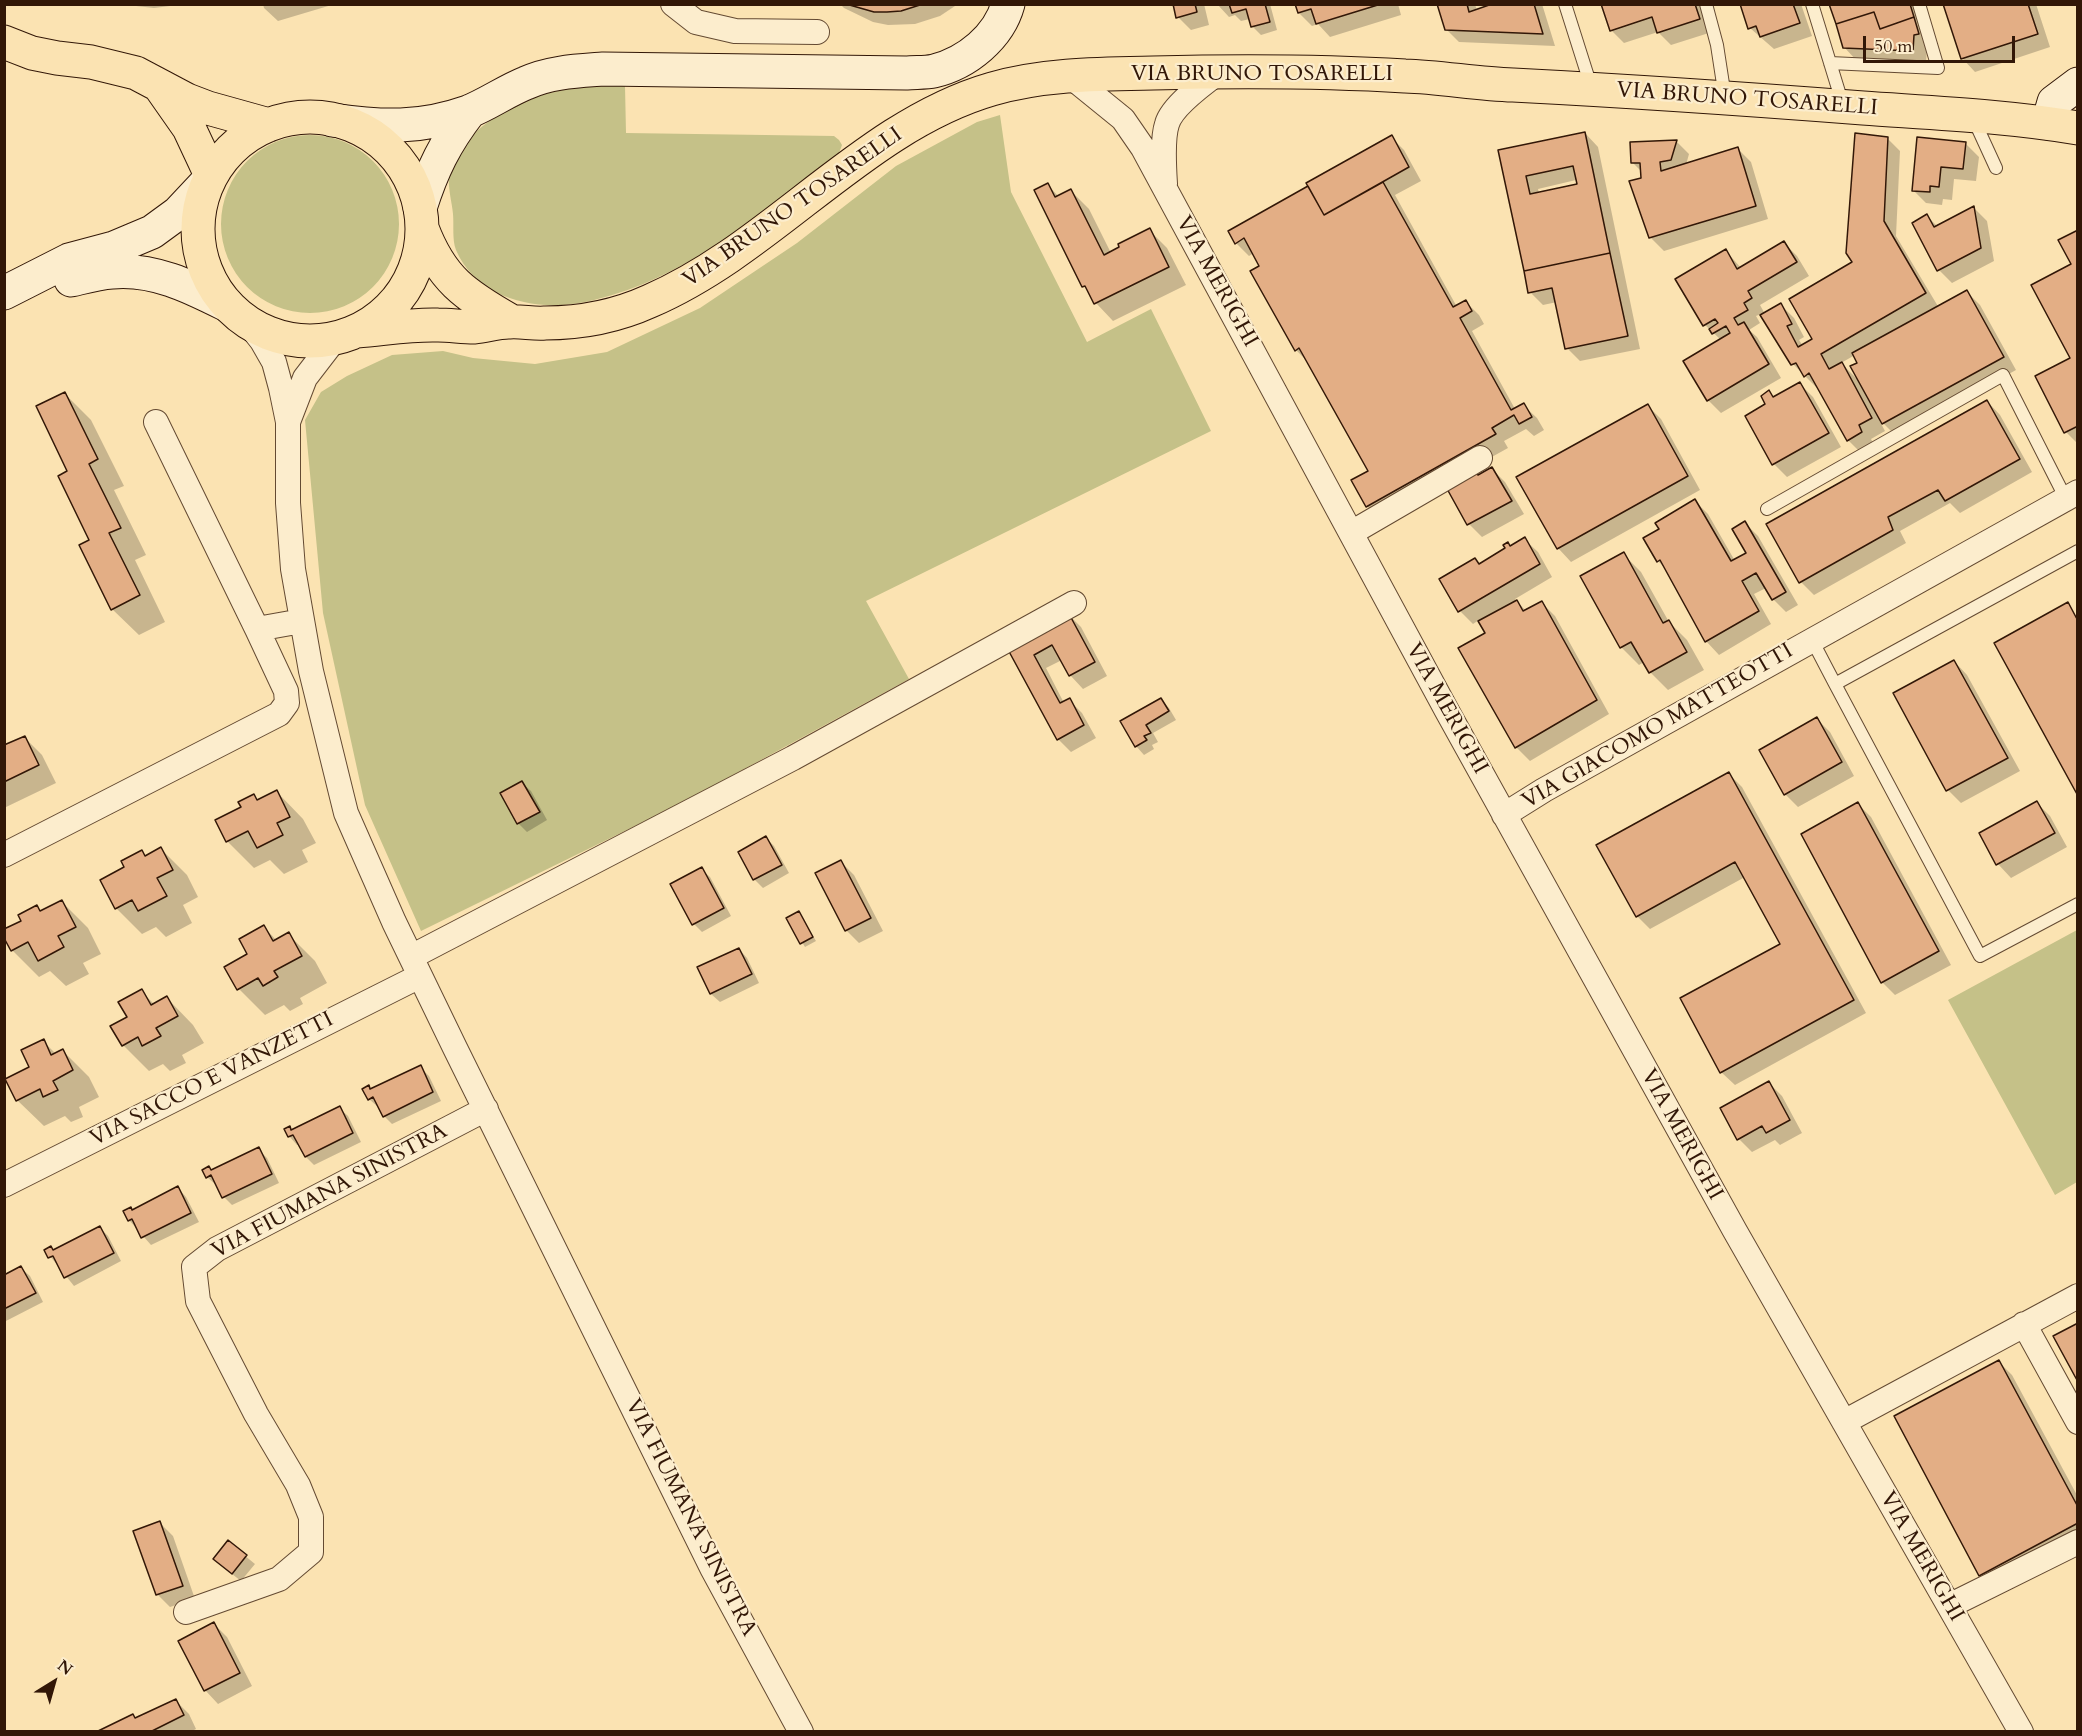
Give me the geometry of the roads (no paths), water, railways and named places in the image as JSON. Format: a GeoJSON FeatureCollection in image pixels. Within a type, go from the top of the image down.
{"type":"FeatureCollection","features":[{"type":"Feature","properties":{"kind":"main road"},"geometry":{"type":"LineString","coordinates":[[332,120],[374,126],[404,126],[470,111],[520,85],[550,75],[603,69],[906,73],[934,71],[954,63],[981,46],[994,33],[1008,4]]}},
{"type":"Feature","properties":{"kind":"main road"},"geometry":{"type":"LineString","coordinates":[[4,42],[32,52],[116,67],[156,82],[208,108],[269,125]]}},
{"type":"Feature","properties":{"kind":"main road","name":"VIA BRUNO TOSARELLI"},"geometry":{"type":"LineString","coordinates":[[237,314],[274,336],[304,342],[435,325],[478,327],[511,321],[540,324],[599,318],[649,302],[705,273],[886,141],[926,117],[989,90],[1016,83],[1070,76],[1219,72],[1407,76],[1507,85],[1843,106],[2063,126]]}},
{"type":"Feature","properties":{"kind":"main road"},"geometry":{"type":"LineString","coordinates":[[156,82],[189,128],[210,178],[200,207],[197,233],[201,259],[212,284],[237,314]]}},
{"type":"Feature","properties":{"kind":"main road"},"geometry":{"type":"LineString","coordinates":[[2063,126],[2054,102],[2078,84]]}},
{"type":"Feature","properties":{"kind":"main road"},"geometry":{"type":"LineString","coordinates":[[346,335],[384,313],[405,289],[417,260],[421,218],[436,164],[449,138],[470,111]]}},
{"type":"Feature","properties":{"kind":"main road","name":"VIA BRUNO TOSARELLI"},"geometry":{"type":"LineString","coordinates":[[269,125],[300,118],[332,120],[357,128],[379,142],[398,160],[411,182],[434,255],[459,288],[473,300],[511,321]]}},
{"type":"Feature","properties":{"kind":"main road"},"geometry":{"type":"LineString","coordinates":[[4,294],[69,261],[114,248],[152,232],[178,213],[210,178],[226,154],[246,137],[269,125]]}},
{"type":"Feature","properties":{"kind":"main road"},"geometry":{"type":"LineString","coordinates":[[4,294],[112,272],[137,272],[157,275],[190,286],[237,314]]}},
{"type":"Feature","properties":{"kind":"street"},"geometry":{"type":"LineString","coordinates":[[673,4],[696,22],[735,31],[818,32]]}},
{"type":"Feature","properties":{"kind":"street"},"geometry":{"type":"LineString","coordinates":[[765,32],[766,71]]}},
{"type":"Feature","properties":{"kind":"street","name":"VIA MERIGHI"},"geometry":{"type":"LineString","coordinates":[[1165,189],[1164,159],[1167,123],[1186,97],[1219,72]]}},
{"type":"Feature","properties":{"kind":"street","name":"VIA MERIGHI"},"geometry":{"type":"LineString","coordinates":[[1070,76],[1123,119],[1143,148],[1504,815],[1729,1221],[2021,1731]]}},
{"type":"Feature","properties":{"kind":"street","name":"VIA FIUMANA SINISTRA"},"geometry":{"type":"LineString","coordinates":[[237,314],[262,341],[274,362],[288,422],[288,514],[292,569],[314,682],[346,813],[416,966],[712,1568],[801,1731]]}},
{"type":"Feature","properties":{"kind":"street","name":"VIA FIUMANA SINISTRA"},"geometry":{"type":"LineString","coordinates":[[288,422],[305,378],[346,335]]}},
{"type":"Feature","properties":{"kind":"street"},"geometry":{"type":"LineString","coordinates":[[4,855],[279,714],[287,703],[286,691],[156,422]]}},
{"type":"Feature","properties":{"kind":"street"},"geometry":{"type":"LineString","coordinates":[[1351,533],[1480,458]]}},
{"type":"Feature","properties":{"kind":"street","name":"VIA GIACOMO MATTEOTTI"},"geometry":{"type":"LineString","coordinates":[[1504,815],[1544,790],[2072,495]]}},
{"type":"Feature","properties":{"kind":"street","name":"VIA SACCO E VANZETTI"},"geometry":{"type":"LineString","coordinates":[[4,1185],[416,966],[1074,603]]}},
{"type":"Feature","properties":{"kind":"street"},"geometry":{"type":"LineString","coordinates":[[257,629],[302,621]]}},
{"type":"Feature","properties":{"kind":"street","name":"VIA FIUMANA SINISTRA"},"geometry":{"type":"LineString","coordinates":[[186,1612],[279,1578],[311,1552],[311,1517],[298,1485],[256,1414],[198,1301],[194,1267],[218,1249],[486,1109]]}},
{"type":"Feature","properties":{"kind":"street"},"geometry":{"type":"LineString","coordinates":[[1844,1422],[2078,1296]]}},
{"type":"Feature","properties":{"kind":"street"},"geometry":{"type":"LineString","coordinates":[[2024,1324],[2078,1422]]}},
{"type":"Feature","properties":{"kind":"street"},"geometry":{"type":"LineString","coordinates":[[1949,1606],[2078,1542]]}},
{"type":"Feature","properties":{"kind":"lane"},"geometry":{"type":"LineString","coordinates":[[1565,4],[1593,89]]}},
{"type":"Feature","properties":{"kind":"lane"},"geometry":{"type":"LineString","coordinates":[[1706,4],[1717,45],[1725,98]]}},
{"type":"Feature","properties":{"kind":"lane"},"geometry":{"type":"LineString","coordinates":[[1812,4],[1843,106]]}},
{"type":"Feature","properties":{"kind":"lane"},"geometry":{"type":"LineString","coordinates":[[1830,63],[1938,68],[1919,4]]}},
{"type":"Feature","properties":{"kind":"lane"},"geometry":{"type":"LineString","coordinates":[[1972,116],[1996,168]]}},
{"type":"Feature","properties":{"kind":"lane"},"geometry":{"type":"LineString","coordinates":[[1767,509],[2003,375],[2072,495]]}},
{"type":"Feature","properties":{"kind":"lane"},"geometry":{"type":"LineString","coordinates":[[1835,684],[2078,551]]}},
{"type":"Feature","properties":{"kind":"lane","name":"VIA GIACOMO MATTEOTTI"},"geometry":{"type":"LineString","coordinates":[[1812,640],[1980,956],[2078,904]]}}]}
